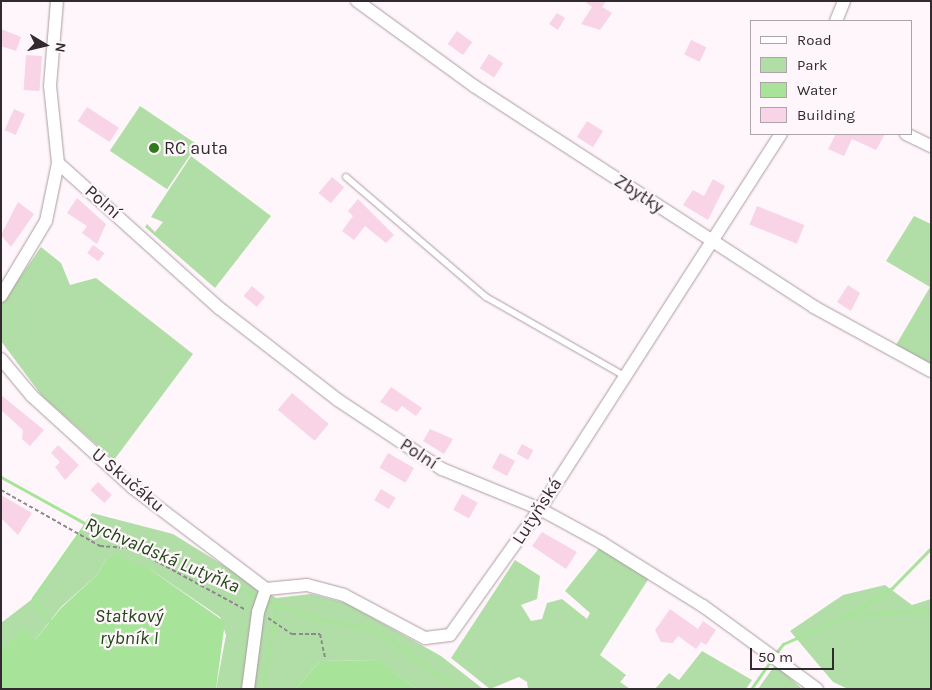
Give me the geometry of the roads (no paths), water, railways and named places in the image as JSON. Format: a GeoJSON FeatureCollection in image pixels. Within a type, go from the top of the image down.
{"type":"FeatureCollection","features":[{"type":"Feature","properties":{"kind":"street"},"geometry":{"type":"LineString","coordinates":[[1,296],[46,221],[58,163],[50,86],[57,1]]}},
{"type":"Feature","properties":{"kind":"street","name":"Zbytky"},"geometry":{"type":"LineString","coordinates":[[357,1],[474,86],[814,307],[931,371]]}},
{"type":"Feature","properties":{"kind":"street"},"geometry":{"type":"LineString","coordinates":[[836,20],[844,1]]}},
{"type":"Feature","properties":{"kind":"street","name":"Lutyňská"},"geometry":{"type":"LineString","coordinates":[[266,589],[307,585],[344,595],[425,638],[450,635],[540,509],[623,375],[715,243],[780,135]]}},
{"type":"Feature","properties":{"kind":"street"},"geometry":{"type":"LineString","coordinates":[[908,135],[931,146]]}},
{"type":"Feature","properties":{"kind":"street","name":"Polní"},"geometry":{"type":"LineString","coordinates":[[58,163],[219,308],[338,400],[442,469],[540,509],[703,606],[817,689]]}},
{"type":"Feature","properties":{"kind":"street","name":"U Skučáku"},"geometry":{"type":"LineString","coordinates":[[1,359],[32,396],[133,488],[266,589]]}},
{"type":"Feature","properties":{"kind":"street"},"geometry":{"type":"LineString","coordinates":[[248,689],[258,612],[266,589]]}},
{"type":"Feature","properties":{"kind":"lane"},"geometry":{"type":"LineString","coordinates":[[346,177],[486,297],[623,375]]}},
{"type":"Feature","properties":{"kind":"water","name":"Statkový rybník I"},"geometry":{"type":"Polygon","coordinates":[[[117,555],[151,570],[225,622],[216,689],[1,689],[1,651],[23,629],[35,640],[61,608],[97,575],[106,559],[117,555]]]}},
{"type":"Feature","properties":{"kind":"water"},"geometry":{"type":"Polygon","coordinates":[[[377,660],[417,689],[296,689],[320,661],[377,660]]]}},
{"type":"Feature","properties":{"kind":"waterway","name":"Rychvaldská Lutyňka"},"geometry":{"type":"LineString","coordinates":[[1,477],[86,524],[163,552],[259,598]]}},
{"type":"Feature","properties":{"kind":"waterway"},"geometry":{"type":"LineString","coordinates":[[53,626],[33,598],[86,524]]}},
{"type":"Feature","properties":{"kind":"waterway"},"geometry":{"type":"LineString","coordinates":[[848,615],[892,588],[931,548]]}},
{"type":"Feature","properties":{"kind":"waterway"},"geometry":{"type":"LineString","coordinates":[[264,601],[318,619],[375,629],[458,689]]}},
{"type":"Feature","properties":{"kind":"waterway","name":"Rychvaldská Lutyňka"},"geometry":{"type":"LineString","coordinates":[[262,689],[277,608]]}},
{"type":"Feature","properties":{"kind":"waterway"},"geometry":{"type":"LineString","coordinates":[[775,654],[783,644],[848,615],[931,610]]}},
{"type":"Feature","properties":{"kind":"waterway"},"geometry":{"type":"LineString","coordinates":[[751,689],[772,659]]}},
{"type":"Feature","properties":{"kind":"place","name":"RC auta"},"geometry":{"type":"Point","coordinates":[154,148]}}]}
